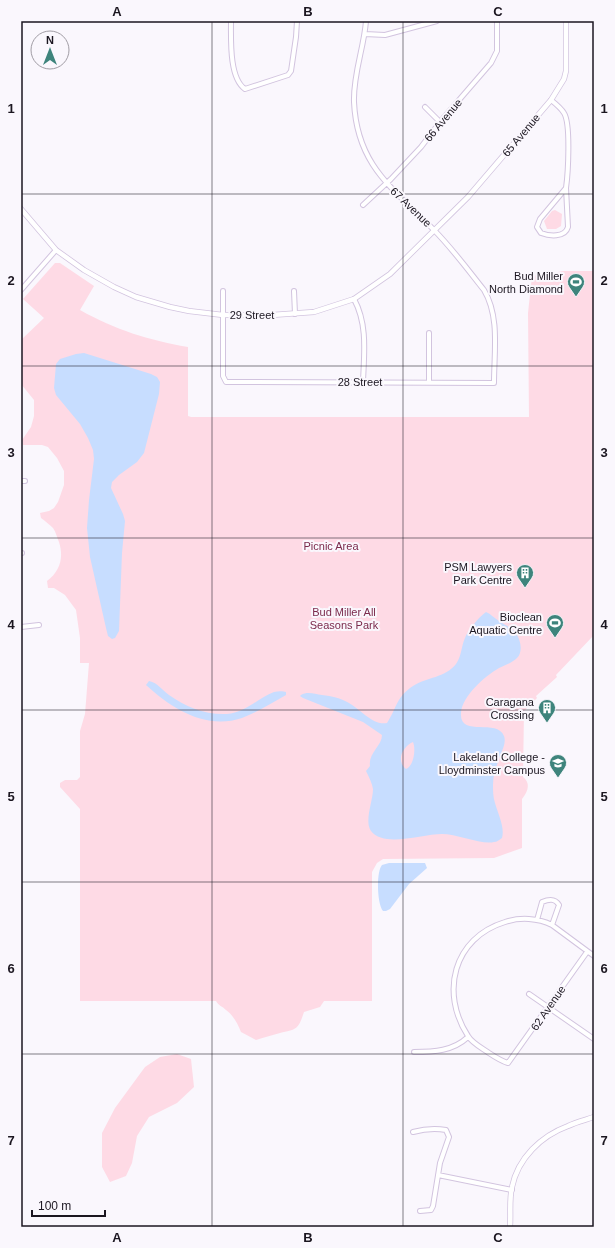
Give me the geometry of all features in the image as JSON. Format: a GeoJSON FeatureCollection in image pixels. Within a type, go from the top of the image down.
{"type":"FeatureCollection","features":[{"type":"Feature","properties":{"kind":"street"},"geometry":{"type":"LineString","coordinates":[[231,21],[234,70],[241,86],[245,89],[252,88],[288,75],[291,71],[297,21]]}},
{"type":"Feature","properties":{"kind":"street","name":"67 Avenue"},"geometry":{"type":"LineString","coordinates":[[366,21],[365,34],[355,81],[354,101],[356,120],[362,143],[371,162],[386,184],[434,230],[488,296],[492,306],[494,322],[494,383]]}},
{"type":"Feature","properties":{"kind":"street"},"geometry":{"type":"LineString","coordinates":[[365,34],[385,35],[437,21]]}},
{"type":"Feature","properties":{"kind":"street","name":"66 Avenue"},"geometry":{"type":"LineString","coordinates":[[363,205],[386,184],[421,147],[440,122],[495,57],[498,43],[497,21]]}},
{"type":"Feature","properties":{"kind":"street","name":"65 Avenue"},"geometry":{"type":"LineString","coordinates":[[434,230],[468,197],[550,100],[564,79],[566,71],[566,21]]}},
{"type":"Feature","properties":{"kind":"street"},"geometry":{"type":"LineString","coordinates":[[550,100],[564,113],[568,124],[566,188],[567,230],[559,235],[548,235],[541,233],[537,227],[540,219],[566,188]]}},
{"type":"Feature","properties":{"kind":"street"},"geometry":{"type":"LineString","coordinates":[[426,107],[440,122]]}},
{"type":"Feature","properties":{"kind":"street","name":"29 Street"},"geometry":{"type":"LineString","coordinates":[[21,209],[56,250],[95,277],[136,297],[156,304],[189,311],[223,315],[295,314],[314,312],[354,299],[390,274],[434,230]]}},
{"type":"Feature","properties":{"kind":"street"},"geometry":{"type":"LineString","coordinates":[[21,290],[56,250]]}},
{"type":"Feature","properties":{"kind":"street"},"geometry":{"type":"LineString","coordinates":[[223,291],[223,315]]}},
{"type":"Feature","properties":{"kind":"street"},"geometry":{"type":"LineString","coordinates":[[294,291],[295,314]]}},
{"type":"Feature","properties":{"kind":"street"},"geometry":{"type":"LineString","coordinates":[[354,299],[359,309],[363,325],[363,382]]}},
{"type":"Feature","properties":{"kind":"street","name":"28 Street"},"geometry":{"type":"LineString","coordinates":[[223,315],[223,376],[226,382],[494,383]]}},
{"type":"Feature","properties":{"kind":"street"},"geometry":{"type":"LineString","coordinates":[[429,333],[429,382]]}},
{"type":"Feature","properties":{"kind":"street"},"geometry":{"type":"LineString","coordinates":[[21,627],[39,625]]}},
{"type":"Feature","properties":{"kind":"street"},"geometry":{"type":"LineString","coordinates":[[538,920],[542,902],[548,899],[554,900],[559,905],[552,925]]}},
{"type":"Feature","properties":{"kind":"street"},"geometry":{"type":"LineString","coordinates":[[414,1052],[434,1052],[449,1049],[462,1043],[468,1038],[457,1015],[454,998],[454,976],[462,955],[477,938],[489,928],[517,919],[546,922],[594,956]]}},
{"type":"Feature","properties":{"kind":"street","name":"62 Avenue"},"geometry":{"type":"LineString","coordinates":[[468,1038],[498,1059],[508,1063],[587,952]]}},
{"type":"Feature","properties":{"kind":"street"},"geometry":{"type":"LineString","coordinates":[[530,994],[594,1039]]}},
{"type":"Feature","properties":{"kind":"street"},"geometry":{"type":"LineString","coordinates":[[510,1227],[512,1190],[517,1172],[525,1157],[533,1147],[544,1138],[567,1126],[594,1117]]}},
{"type":"Feature","properties":{"kind":"street"},"geometry":{"type":"LineString","coordinates":[[413,1132],[439,1129],[446,1130],[448,1134],[448,1142],[442,1156],[433,1206],[431,1210],[420,1211]]}},
{"type":"Feature","properties":{"kind":"street"},"geometry":{"type":"LineString","coordinates":[[438,1175],[512,1190]]}},
{"type":"Feature","properties":{"kind":"green space"},"geometry":{"type":"Polygon","coordinates":[[[555,210],[562,214],[561,226],[556,229],[547,229],[544,221],[552,211],[555,210]]]}},
{"type":"Feature","properties":{"kind":"green space","name":"Bud Miller All Seasons Park"},"geometry":{"type":"Polygon","coordinates":[[[55,263],[60,263],[94,286],[80,310],[119,329],[159,341],[188,347],[188,416],[191,417],[529,417],[528,313],[532,276],[564,271],[594,271],[594,635],[556,675],[557,677],[536,696],[537,698],[524,711],[523,777],[526,779],[528,788],[522,799],[522,848],[494,858],[383,859],[377,863],[372,872],[372,1001],[324,1001],[320,1007],[304,1012],[296,1028],[256,1040],[241,1032],[237,1023],[229,1012],[216,1001],[80,1001],[80,809],[60,787],[60,783],[65,780],[77,780],[80,777],[80,731],[85,714],[89,663],[80,663],[80,638],[76,610],[65,595],[54,588],[48,588],[47,581],[55,573],[60,564],[61,553],[59,542],[53,528],[41,518],[40,513],[54,508],[58,502],[64,485],[64,471],[57,458],[48,447],[42,445],[23,445],[22,440],[31,427],[34,416],[34,400],[21,384],[21,340],[44,318],[23,299],[55,263]]]}},
{"type":"Feature","properties":{"kind":"green space"},"geometry":{"type":"Polygon","coordinates":[[[177,1054],[191,1059],[194,1087],[177,1103],[149,1117],[137,1136],[132,1163],[126,1176],[110,1182],[102,1167],[102,1133],[115,1108],[145,1067],[160,1057],[177,1054]]]}},
{"type":"Feature","properties":{"kind":"water"},"geometry":{"type":"Polygon","coordinates":[[[84,353],[151,374],[157,377],[160,382],[159,394],[144,453],[137,462],[112,482],[111,488],[125,521],[122,553],[119,631],[115,638],[112,639],[108,636],[90,557],[87,528],[94,459],[93,450],[80,424],[56,395],[54,388],[56,364],[60,359],[84,353]]]}},
{"type":"Feature","properties":{"kind":"water"},"geometry":{"type":"Polygon","coordinates":[[[486,612],[488,613],[512,629],[518,637],[521,648],[519,655],[515,660],[493,672],[475,687],[465,700],[461,713],[462,720],[466,725],[472,727],[494,728],[500,731],[505,739],[493,779],[494,801],[502,825],[502,838],[496,842],[489,843],[448,834],[404,839],[385,839],[377,836],[371,831],[368,822],[373,789],[366,771],[370,766],[371,757],[380,743],[382,735],[363,722],[300,696],[308,693],[336,698],[349,703],[372,720],[387,723],[403,694],[407,690],[418,683],[441,675],[452,669],[459,657],[466,635],[486,612]],[[413,742],[409,744],[402,754],[401,762],[406,769],[413,761],[413,742]]]}},
{"type":"Feature","properties":{"kind":"water"},"geometry":{"type":"Polygon","coordinates":[[[149,681],[155,683],[169,695],[189,707],[203,712],[219,714],[240,711],[274,692],[286,692],[286,695],[242,718],[229,721],[215,721],[190,715],[178,709],[146,685],[149,681]]]}},
{"type":"Feature","properties":{"kind":"water"},"geometry":{"type":"Polygon","coordinates":[[[389,863],[425,863],[427,868],[409,884],[390,909],[383,911],[379,902],[378,881],[382,865],[389,863]]]}},
{"type":"Feature","properties":{"kind":"place","name":"Bud Miller North Diamond"},"geometry":{"type":"Point","coordinates":[576,297]}},
{"type":"Feature","properties":{"kind":"place","name":"PSM Lawyers Park Centre"},"geometry":{"type":"Point","coordinates":[525,588]}},
{"type":"Feature","properties":{"kind":"place","name":"Bioclean Aquatic Centre"},"geometry":{"type":"Point","coordinates":[555,638]}},
{"type":"Feature","properties":{"kind":"place","name":"Caragana Crossing"},"geometry":{"type":"Point","coordinates":[547,723]}},
{"type":"Feature","properties":{"kind":"place","name":"Lakeland College - Lloydminster Campus"},"geometry":{"type":"Point","coordinates":[558,778]}},
{"type":"Feature","properties":{"kind":"park label","name":"Picnic Area"},"geometry":{"type":"Point","coordinates":[331,546]}}]}
